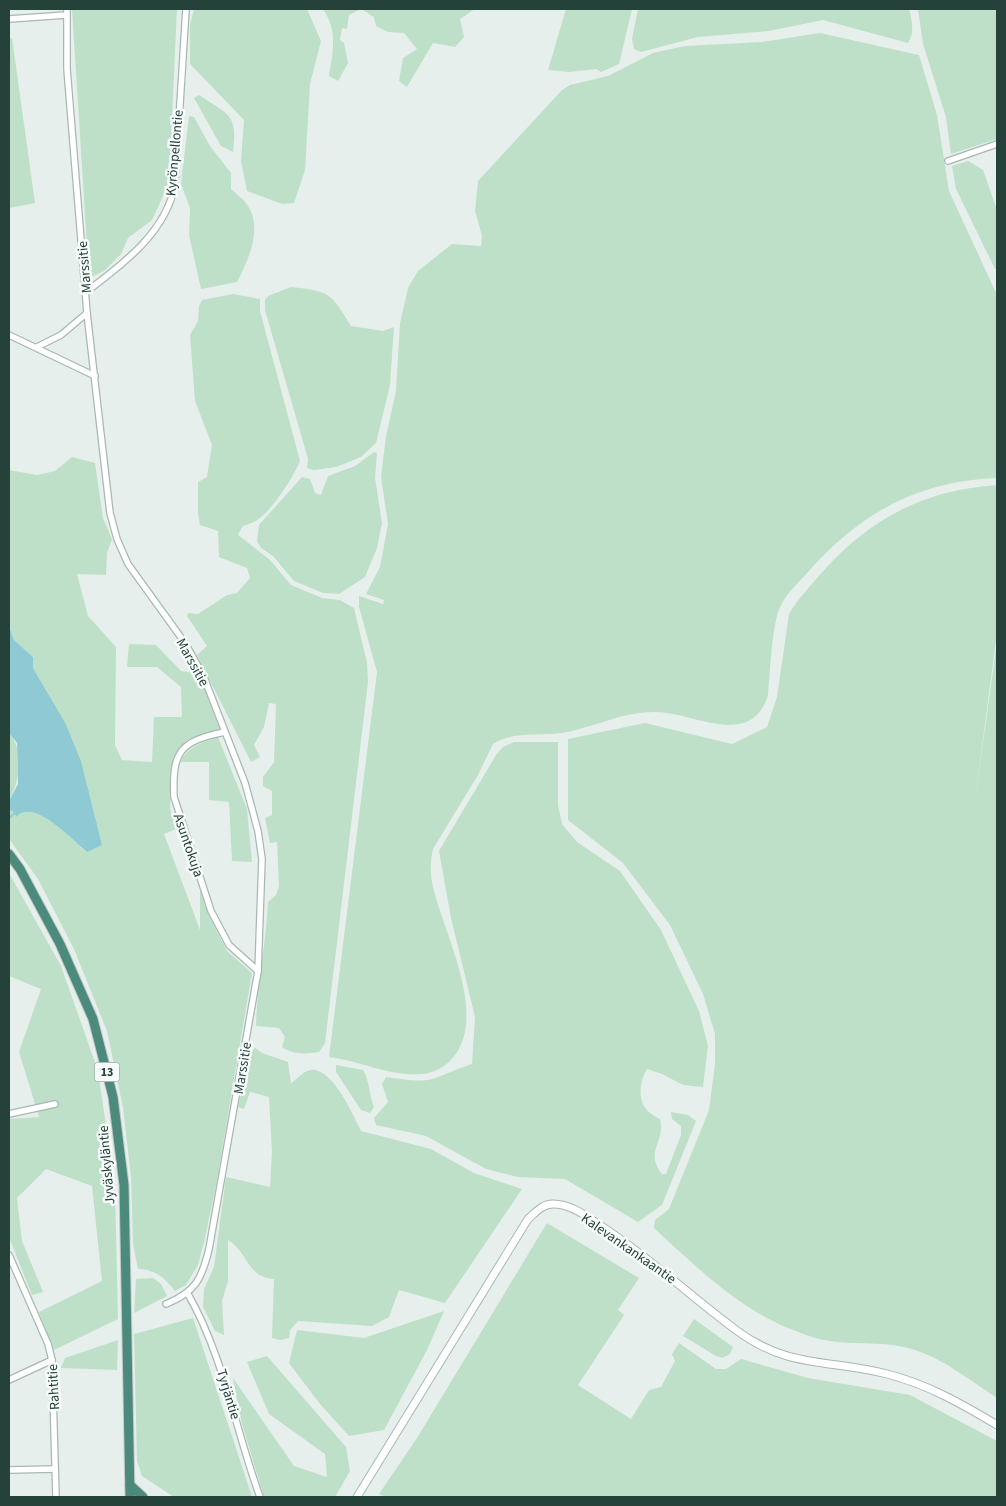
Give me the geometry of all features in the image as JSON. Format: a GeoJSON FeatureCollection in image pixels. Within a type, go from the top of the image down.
{"type":"FeatureCollection","features":[{"type":"Feature","properties":{"kind":"highway","name":"Jyväskyläntie"},"geometry":{"type":"LineString","coordinates":[[9,854],[20,869],[60,944],[93,1020],[113,1097],[124,1185],[130,1497]]}},
{"type":"Feature","properties":{"kind":"highway"},"geometry":{"type":"LineString","coordinates":[[130,1484],[143,1497]]}},
{"type":"Feature","properties":{"kind":"street","name":"Kyrönpellontie"},"geometry":{"type":"LineString","coordinates":[[86,292],[135,252],[156,226],[169,205],[175,183],[186,9]]}},
{"type":"Feature","properties":{"kind":"street","name":"Marssitie"},"geometry":{"type":"LineString","coordinates":[[66,12],[67,68],[87,313],[110,513],[117,540],[128,564],[185,643],[203,675],[245,783],[258,831],[262,859],[258,971],[209,1249],[200,1279],[188,1294]]}},
{"type":"Feature","properties":{"kind":"street"},"geometry":{"type":"LineString","coordinates":[[9,19],[66,12]]}},
{"type":"Feature","properties":{"kind":"street"},"geometry":{"type":"LineString","coordinates":[[948,161],[997,144]]}},
{"type":"Feature","properties":{"kind":"street"},"geometry":{"type":"LineString","coordinates":[[37,347],[61,335],[87,313]]}},
{"type":"Feature","properties":{"kind":"street"},"geometry":{"type":"LineString","coordinates":[[9,335],[95,376]]}},
{"type":"Feature","properties":{"kind":"street","name":"Asuntokuja"},"geometry":{"type":"LineString","coordinates":[[225,732],[191,742],[181,751],[173,779],[174,798],[211,911],[229,945],[258,971]]}},
{"type":"Feature","properties":{"kind":"street"},"geometry":{"type":"LineString","coordinates":[[9,1114],[54,1104]]}},
{"type":"Feature","properties":{"kind":"street","name":"Kalevankankaantie"},"geometry":{"type":"LineString","coordinates":[[357,1497],[528,1220],[540,1208],[551,1204],[565,1205],[576,1210],[614,1234],[661,1268],[736,1330],[757,1344],[801,1361],[861,1368],[915,1382],[946,1396],[997,1425]]}},
{"type":"Feature","properties":{"kind":"street","name":"Rahtitie"},"geometry":{"type":"LineString","coordinates":[[9,1255],[48,1344],[52,1360],[56,1497]]}},
{"type":"Feature","properties":{"kind":"street"},"geometry":{"type":"LineString","coordinates":[[166,1304],[188,1294]]}},
{"type":"Feature","properties":{"kind":"street","name":"Tyrjäntie"},"geometry":{"type":"LineString","coordinates":[[188,1294],[202,1317],[222,1368],[260,1497]]}},
{"type":"Feature","properties":{"kind":"street"},"geometry":{"type":"LineString","coordinates":[[9,1380],[52,1360]]}},
{"type":"Feature","properties":{"kind":"street"},"geometry":{"type":"LineString","coordinates":[[9,1470],[55,1469]]}},
{"type":"Feature","properties":{"kind":"green space"},"geometry":{"type":"Polygon","coordinates":[[[72,9],[177,9],[169,183],[152,220],[128,238],[121,254],[104,271],[89,278],[72,9]]]}},
{"type":"Feature","properties":{"kind":"green space"},"geometry":{"type":"Polygon","coordinates":[[[194,9],[307,9],[321,41],[310,84],[305,170],[294,203],[282,204],[247,191],[241,161],[244,120],[190,64],[190,25],[194,9]]]}},
{"type":"Feature","properties":{"kind":"green space"},"geometry":{"type":"Polygon","coordinates":[[[323,9],[361,9],[349,15],[347,29],[342,28],[340,40],[344,43],[348,63],[338,81],[329,76],[333,50],[333,33],[328,17],[323,9]]]}},
{"type":"Feature","properties":{"kind":"green space"},"geometry":{"type":"Polygon","coordinates":[[[361,9],[475,9],[460,19],[464,37],[455,47],[433,43],[407,87],[399,81],[403,58],[417,49],[404,33],[388,32],[376,26],[374,17],[361,9]]]}},
{"type":"Feature","properties":{"kind":"green space"},"geometry":{"type":"Polygon","coordinates":[[[566,9],[632,9],[619,64],[601,72],[596,69],[569,72],[548,70],[566,9]]]}},
{"type":"Feature","properties":{"kind":"green space"},"geometry":{"type":"Polygon","coordinates":[[[638,9],[909,9],[912,31],[908,43],[823,20],[769,31],[698,37],[641,52],[634,49],[632,39],[638,9]]]}},
{"type":"Feature","properties":{"kind":"green space"},"geometry":{"type":"Polygon","coordinates":[[[918,9],[997,9],[997,139],[951,154],[946,117],[923,44],[918,9]]]}},
{"type":"Feature","properties":{"kind":"green space"},"geometry":{"type":"Polygon","coordinates":[[[820,33],[919,55],[937,115],[949,191],[997,295],[997,478],[968,480],[941,486],[892,504],[848,533],[828,551],[792,589],[780,607],[773,637],[768,695],[760,712],[748,721],[734,725],[719,724],[669,713],[642,713],[619,717],[573,731],[509,737],[493,744],[478,775],[433,849],[431,859],[433,887],[454,952],[466,1000],[466,1023],[461,1044],[447,1064],[430,1073],[423,1074],[387,1071],[329,1057],[377,672],[359,607],[359,596],[383,604],[384,600],[366,594],[380,567],[388,524],[381,477],[386,436],[396,391],[400,323],[408,288],[418,271],[452,244],[481,246],[482,236],[475,211],[478,181],[562,90],[570,85],[608,76],[653,53],[685,46],[762,42],[820,33]]]}},
{"type":"Feature","properties":{"kind":"green space"},"geometry":{"type":"Polygon","coordinates":[[[12,38],[35,203],[9,208],[9,39],[12,38]]]}},
{"type":"Feature","properties":{"kind":"green space"},"geometry":{"type":"Polygon","coordinates":[[[199,95],[218,107],[229,117],[234,130],[233,152],[221,146],[194,98],[199,95]]]}},
{"type":"Feature","properties":{"kind":"green space"},"geometry":{"type":"Polygon","coordinates":[[[189,116],[194,117],[210,146],[231,173],[231,189],[248,206],[254,225],[252,245],[237,282],[201,289],[189,235],[190,208],[181,184],[189,116]]]}},
{"type":"Feature","properties":{"kind":"green space"},"geometry":{"type":"Polygon","coordinates":[[[968,161],[983,170],[997,210],[997,269],[995,269],[956,189],[952,166],[968,161]]]}},
{"type":"Feature","properties":{"kind":"green space"},"geometry":{"type":"Polygon","coordinates":[[[291,287],[322,292],[334,300],[351,326],[383,331],[394,327],[390,385],[376,443],[361,457],[336,467],[314,470],[307,468],[308,459],[265,310],[265,300],[268,296],[291,287]]]}},
{"type":"Feature","properties":{"kind":"green space"},"geometry":{"type":"Polygon","coordinates":[[[233,294],[260,299],[260,311],[300,461],[287,485],[269,510],[256,521],[242,527],[238,535],[270,560],[291,585],[322,598],[340,600],[354,608],[367,663],[368,682],[325,1043],[319,1052],[314,1053],[286,1050],[282,1047],[285,1037],[279,1028],[256,1026],[268,902],[276,895],[279,886],[277,842],[270,843],[265,818],[272,815],[272,791],[263,786],[263,777],[274,762],[276,704],[269,703],[264,727],[254,745],[260,757],[251,762],[197,655],[207,646],[187,616],[188,613],[198,614],[227,595],[237,593],[250,578],[247,568],[219,557],[218,531],[200,525],[198,513],[198,482],[207,477],[212,445],[195,401],[190,335],[198,321],[199,306],[202,300],[233,294]]]}},
{"type":"Feature","properties":{"kind":"green space"},"geometry":{"type":"Polygon","coordinates":[[[374,452],[377,453],[375,478],[382,523],[377,548],[365,577],[339,594],[323,593],[294,581],[273,556],[261,548],[257,541],[259,525],[302,477],[310,479],[315,493],[321,495],[328,476],[355,466],[374,452]]]}},
{"type":"Feature","properties":{"kind":"green space"},"geometry":{"type":"Polygon","coordinates":[[[72,457],[95,463],[103,518],[112,539],[107,553],[106,575],[77,574],[88,616],[116,647],[115,745],[122,760],[152,762],[154,717],[182,717],[181,687],[157,667],[127,667],[129,644],[156,645],[181,671],[199,674],[220,730],[187,740],[177,751],[171,781],[170,809],[176,829],[164,834],[200,930],[200,890],[208,914],[227,951],[252,973],[217,1180],[205,1238],[198,1265],[186,1285],[175,1291],[159,1275],[138,1269],[133,1244],[131,1177],[123,1108],[107,1031],[74,949],[38,879],[9,839],[9,809],[18,812],[32,810],[46,816],[86,852],[81,761],[66,724],[33,668],[33,657],[14,640],[9,626],[9,470],[37,475],[55,471],[72,457]]]}},
{"type":"Feature","properties":{"kind":"green space"},"geometry":{"type":"Polygon","coordinates":[[[997,485],[997,633],[975,800],[997,642],[997,1398],[947,1365],[915,1350],[893,1345],[847,1343],[819,1339],[769,1319],[751,1309],[717,1284],[654,1228],[655,1220],[669,1209],[709,1110],[715,1064],[715,1034],[703,994],[670,925],[623,863],[568,820],[568,739],[645,723],[732,744],[767,727],[777,697],[789,614],[802,595],[836,558],[855,540],[897,512],[944,494],[969,488],[997,485]]]}},
{"type":"Feature","properties":{"kind":"green space"},"geometry":{"type":"Polygon","coordinates":[[[9,733],[17,749],[19,766],[16,784],[9,801],[9,733]]]}},
{"type":"Feature","properties":{"kind":"green space"},"geometry":{"type":"Polygon","coordinates":[[[218,737],[247,809],[252,862],[232,861],[229,802],[209,800],[209,762],[180,762],[191,749],[218,737]]]}},
{"type":"Feature","properties":{"kind":"green space"},"geometry":{"type":"Polygon","coordinates":[[[514,742],[558,742],[558,805],[562,824],[577,842],[620,871],[661,930],[699,1011],[708,1046],[703,1087],[683,1085],[662,1074],[647,1069],[643,1078],[641,1095],[644,1106],[650,1113],[660,1119],[661,1127],[655,1159],[662,1174],[666,1174],[681,1135],[681,1126],[672,1119],[671,1112],[688,1115],[696,1121],[662,1205],[638,1222],[565,1179],[518,1177],[486,1169],[426,1136],[376,1125],[374,1118],[388,1102],[382,1084],[386,1077],[426,1080],[472,1064],[475,1017],[451,918],[439,851],[496,755],[503,747],[514,742]]]}},
{"type":"Feature","properties":{"kind":"green space"},"geometry":{"type":"Polygon","coordinates":[[[9,873],[61,966],[98,1071],[115,1187],[118,1319],[54,1350],[39,1312],[102,1281],[92,1186],[46,1169],[17,1198],[22,1241],[43,1292],[32,1295],[9,1237],[9,1119],[39,1117],[19,1052],[41,989],[9,976],[9,873]]]}},
{"type":"Feature","properties":{"kind":"green space"},"geometry":{"type":"Polygon","coordinates":[[[255,1048],[262,1053],[288,1062],[291,1084],[302,1074],[310,1070],[318,1071],[326,1076],[341,1093],[361,1131],[431,1149],[474,1173],[522,1189],[445,1303],[399,1290],[389,1317],[372,1326],[298,1321],[290,1330],[289,1338],[280,1340],[272,1338],[274,1279],[265,1278],[253,1270],[235,1245],[228,1240],[228,1281],[222,1301],[224,1335],[215,1331],[203,1307],[204,1289],[214,1267],[226,1177],[270,1187],[272,1152],[269,1097],[250,1092],[244,1109],[238,1107],[250,1053],[255,1048]]]}},
{"type":"Feature","properties":{"kind":"green space"},"geometry":{"type":"Polygon","coordinates":[[[336,1065],[363,1070],[374,1107],[370,1113],[361,1110],[336,1072],[336,1065]]]}},
{"type":"Feature","properties":{"kind":"green space"},"geometry":{"type":"Polygon","coordinates":[[[547,1223],[639,1278],[618,1310],[624,1315],[578,1385],[631,1419],[649,1390],[661,1387],[675,1361],[672,1354],[679,1343],[716,1369],[726,1369],[741,1359],[808,1378],[910,1395],[997,1441],[997,1497],[386,1497],[379,1494],[417,1438],[547,1223]]]}},
{"type":"Feature","properties":{"kind":"green space"},"geometry":{"type":"Polygon","coordinates":[[[153,1278],[161,1284],[167,1296],[134,1313],[136,1279],[153,1278]]]}},
{"type":"Feature","properties":{"kind":"green space"},"geometry":{"type":"Polygon","coordinates":[[[444,1311],[427,1350],[384,1430],[349,1436],[320,1404],[289,1363],[297,1330],[364,1338],[444,1311]]]}},
{"type":"Feature","properties":{"kind":"green space"},"geometry":{"type":"Polygon","coordinates":[[[193,1318],[252,1497],[174,1497],[142,1476],[137,1461],[134,1334],[193,1318]]]}},
{"type":"Feature","properties":{"kind":"green space"},"geometry":{"type":"Polygon","coordinates":[[[694,1319],[733,1347],[730,1354],[722,1358],[716,1356],[683,1336],[694,1319]]]}},
{"type":"Feature","properties":{"kind":"green space"},"geometry":{"type":"Polygon","coordinates":[[[118,1340],[117,1370],[61,1368],[65,1358],[118,1340]]]}},
{"type":"Feature","properties":{"kind":"green space"},"geometry":{"type":"Polygon","coordinates":[[[267,1356],[346,1447],[350,1471],[335,1497],[264,1497],[242,1424],[233,1378],[294,1466],[327,1477],[325,1454],[269,1414],[247,1362],[267,1356]]]}},
{"type":"Feature","properties":{"kind":"water"},"geometry":{"type":"Polygon","coordinates":[[[9,626],[14,640],[33,657],[33,668],[66,724],[81,761],[102,845],[87,852],[53,822],[33,812],[24,812],[16,817],[15,813],[9,809],[9,801],[18,784],[18,761],[17,743],[9,733],[9,626]]]}},
{"type":"Feature","properties":{"kind":"waterway"},"geometry":{"type":"LineString","coordinates":[[9,818],[15,813]]}}]}
